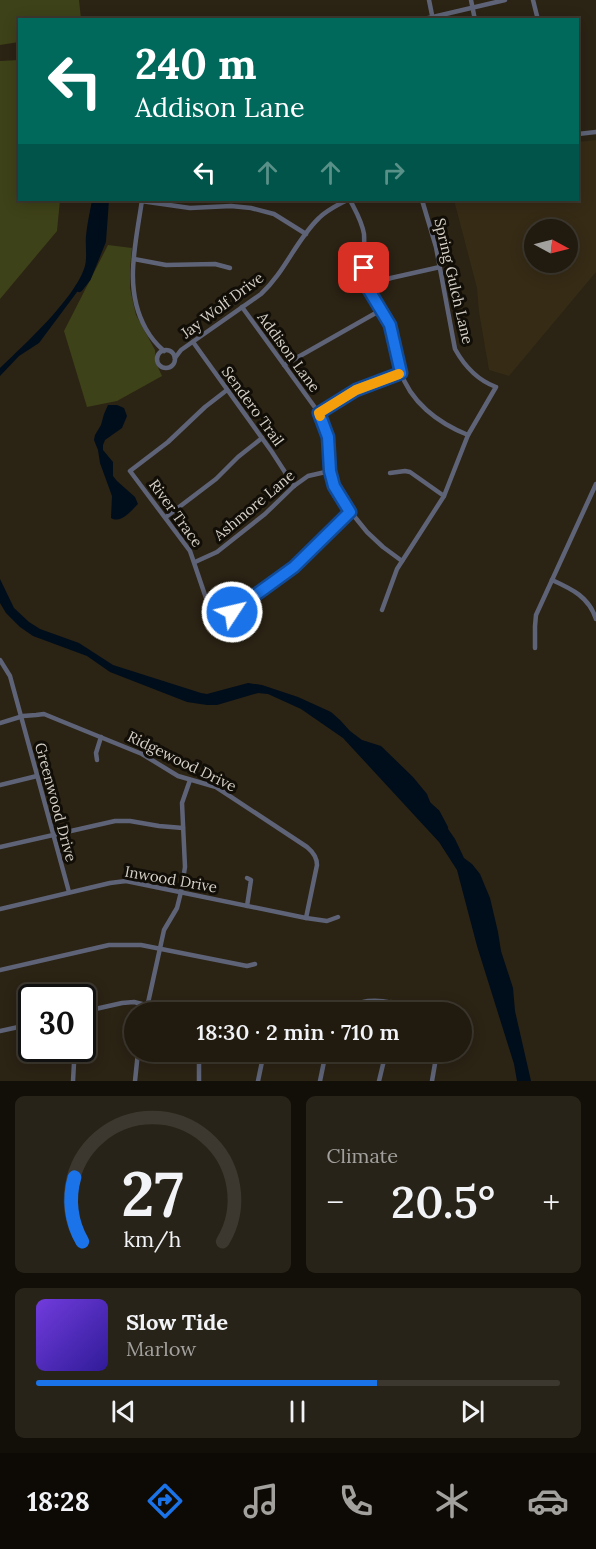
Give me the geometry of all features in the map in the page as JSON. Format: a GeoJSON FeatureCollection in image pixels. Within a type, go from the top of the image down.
{"type":"FeatureCollection","features":[{"type":"Feature","properties":{"kind":"street"},"geometry":{"type":"LineString","coordinates":[[429,0],[433,18],[505,0]]}},
{"type":"Feature","properties":{"kind":"street"},"geometry":{"type":"LineString","coordinates":[[471,0],[475,18]]}},
{"type":"Feature","properties":{"kind":"street"},"geometry":{"type":"LineString","coordinates":[[533,0],[538,18]]}},
{"type":"Feature","properties":{"kind":"street"},"geometry":{"type":"LineString","coordinates":[[579,134],[596,132]]}},
{"type":"Feature","properties":{"kind":"street"},"geometry":{"type":"LineString","coordinates":[[142,201],[132,283],[137,310],[156,345],[158,363],[165,368],[172,366],[175,358],[171,352],[164,351],[156,345]]}},
{"type":"Feature","properties":{"kind":"street"},"geometry":{"type":"LineString","coordinates":[[148,201],[190,208],[231,206],[251,208],[274,214],[306,234]]}},
{"type":"Feature","properties":{"kind":"street","name":"Jay Wolf Drive"},"geometry":{"type":"LineString","coordinates":[[175,358],[181,350],[272,284],[319,218],[346,201]]}},
{"type":"Feature","properties":{"kind":"street"},"geometry":{"type":"LineString","coordinates":[[349,201],[362,223],[364,268],[368,286],[390,325],[401,373],[418,401],[432,416],[468,435]]}},
{"type":"Feature","properties":{"kind":"street","name":"Spring Gulch Lane"},"geometry":{"type":"LineString","coordinates":[[382,610],[393,578],[444,496],[468,435],[496,387],[469,370],[455,349],[436,247],[422,201]]}},
{"type":"Feature","properties":{"kind":"street"},"geometry":{"type":"LineString","coordinates":[[134,260],[166,265],[215,264],[230,268]]}},
{"type":"Feature","properties":{"kind":"street"},"geometry":{"type":"LineString","coordinates":[[368,286],[440,267]]}},
{"type":"Feature","properties":{"kind":"street","name":"Addison Lane"},"geometry":{"type":"LineString","coordinates":[[242,307],[319,413],[328,437],[330,471],[334,486],[350,512],[383,547],[402,561]]}},
{"type":"Feature","properties":{"kind":"street"},"geometry":{"type":"LineString","coordinates":[[284,365],[381,310]]}},
{"type":"Feature","properties":{"kind":"street","name":"Sendero Trail"},"geometry":{"type":"LineString","coordinates":[[193,342],[294,486]]}},
{"type":"Feature","properties":{"kind":"street","name":"Jay Wolf Drive"},"geometry":{"type":"LineString","coordinates":[[171,352],[181,350]]}},
{"type":"Feature","properties":{"kind":"street"},"geometry":{"type":"LineString","coordinates":[[158,355],[164,351]]}},
{"type":"Feature","properties":{"kind":"street"},"geometry":{"type":"LineString","coordinates":[[319,413],[356,390],[401,373]]}},
{"type":"Feature","properties":{"kind":"street","name":"River Trace"},"geometry":{"type":"LineString","coordinates":[[227,390],[168,442],[130,471],[190,551],[210,606],[218,612],[226,614],[232,612],[294,567],[350,512]]}},
{"type":"Feature","properties":{"kind":"street"},"geometry":{"type":"LineString","coordinates":[[166,517],[216,479],[262,438]]}},
{"type":"Feature","properties":{"kind":"street","name":"Ashmore Lane"},"geometry":{"type":"LineString","coordinates":[[195,562],[217,552],[266,514],[294,486],[308,476],[330,471]]}},
{"type":"Feature","properties":{"kind":"street"},"geometry":{"type":"LineString","coordinates":[[390,473],[410,472],[444,496]]}},
{"type":"Feature","properties":{"kind":"street"},"geometry":{"type":"LineString","coordinates":[[535,648],[536,615],[596,484]]}},
{"type":"Feature","properties":{"kind":"street"},"geometry":{"type":"LineString","coordinates":[[552,580],[594,605],[596,620]]}},
{"type":"Feature","properties":{"kind":"street","name":"Greenwood Drive"},"geometry":{"type":"LineString","coordinates":[[0,660],[10,676],[69,892]]}},
{"type":"Feature","properties":{"kind":"street","name":"Ridgewood Drive"},"geometry":{"type":"LineString","coordinates":[[0,723],[44,714],[142,754],[178,776],[205,783],[224,792],[313,852],[317,865],[306,918]]}},
{"type":"Feature","properties":{"kind":"street"},"geometry":{"type":"LineString","coordinates":[[97,760],[96,753],[101,737]]}},
{"type":"Feature","properties":{"kind":"street"},"geometry":{"type":"LineString","coordinates":[[0,785],[37,776]]}},
{"type":"Feature","properties":{"kind":"street"},"geometry":{"type":"LineString","coordinates":[[149,1002],[164,930],[177,908],[181,892],[185,867],[182,803],[190,780]]}},
{"type":"Feature","properties":{"kind":"street"},"geometry":{"type":"LineString","coordinates":[[0,847],[122,820],[183,828]]}},
{"type":"Feature","properties":{"kind":"street"},"geometry":{"type":"LineString","coordinates":[[247,878],[251,880],[247,906]]}},
{"type":"Feature","properties":{"kind":"street","name":"Inwood Drive"},"geometry":{"type":"LineString","coordinates":[[0,909],[120,881],[306,918],[327,921],[338,917]]}},
{"type":"Feature","properties":{"kind":"street"},"geometry":{"type":"LineString","coordinates":[[0,970],[109,945],[131,944],[247,966],[255,964]]}},
{"type":"Feature","properties":{"kind":"street"},"geometry":{"type":"LineString","coordinates":[[364,1002],[391,1002]]}},
{"type":"Feature","properties":{"kind":"street"},"geometry":{"type":"LineString","coordinates":[[96,1009],[124,1003]]}},
{"type":"Feature","properties":{"kind":"street"},"geometry":{"type":"LineString","coordinates":[[0,1031],[18,1027]]}},
{"type":"Feature","properties":{"kind":"street"},"geometry":{"type":"LineString","coordinates":[[73,1081],[74,1062]]}},
{"type":"Feature","properties":{"kind":"street"},"geometry":{"type":"LineString","coordinates":[[135,1081],[137,1062]]}},
{"type":"Feature","properties":{"kind":"street"},"geometry":{"type":"LineString","coordinates":[[199,1062],[199,1081]]}},
{"type":"Feature","properties":{"kind":"street"},"geometry":{"type":"LineString","coordinates":[[258,1081],[262,1062]]}},
{"type":"Feature","properties":{"kind":"street"},"geometry":{"type":"LineString","coordinates":[[320,1081],[324,1062]]}},
{"type":"Feature","properties":{"kind":"street"},"geometry":{"type":"LineString","coordinates":[[379,1081],[384,1062]]}},
{"type":"Feature","properties":{"kind":"street"},"geometry":{"type":"LineString","coordinates":[[432,1081],[435,1062]]}},
{"type":"Feature","properties":{"kind":"shaded area"},"geometry":{"type":"Polygon","coordinates":[[[596,140],[596,272],[509,376],[489,370],[477,288],[454,201],[579,201],[579,142],[596,140]]]}},
{"type":"Feature","properties":{"kind":"green space"},"geometry":{"type":"Polygon","coordinates":[[[0,0],[79,0],[81,18],[18,18],[18,42],[0,45],[0,0]]]}},
{"type":"Feature","properties":{"kind":"green space"},"geometry":{"type":"Polygon","coordinates":[[[18,60],[18,201],[60,201],[57,231],[0,299],[0,61],[18,60]]]}},
{"type":"Feature","properties":{"kind":"green space"},"geometry":{"type":"Polygon","coordinates":[[[108,245],[132,248],[130,288],[136,315],[155,350],[156,363],[162,376],[117,401],[87,407],[64,331],[108,245]]]}},
{"type":"Feature","properties":{"kind":"water"},"geometry":{"type":"Polygon","coordinates":[[[92,201],[104,201],[99,243],[89,274],[39,343],[19,356],[0,376],[0,368],[59,308],[78,281],[85,265],[86,232],[92,201]]]}},
{"type":"Feature","properties":{"kind":"water"},"geometry":{"type":"Polygon","coordinates":[[[108,405],[124,408],[127,416],[122,428],[105,440],[103,450],[113,462],[113,476],[135,497],[138,504],[126,516],[118,519],[111,518],[112,496],[94,440],[108,405]]]}},
{"type":"Feature","properties":{"kind":"water"},"geometry":{"type":"Polygon","coordinates":[[[0,579],[14,608],[29,622],[40,629],[79,643],[113,665],[207,694],[248,683],[262,685],[298,697],[331,712],[362,740],[381,746],[427,794],[435,815],[455,839],[464,858],[480,874],[490,898],[501,951],[513,988],[515,1011],[531,1081],[517,1081],[457,870],[439,842],[343,738],[301,709],[268,694],[258,693],[217,705],[207,705],[187,702],[110,672],[87,656],[33,636],[20,627],[0,603],[0,579]]]}},
{"type":"Feature","properties":{"kind":"waterway"},"geometry":{"type":"LineString","coordinates":[[79,288],[87,278],[102,241],[105,201]]}},
{"type":"Feature","properties":{"kind":"waterway"},"geometry":{"type":"LineString","coordinates":[[426,804],[436,813],[444,828]]}},
{"type":"Feature","properties":{"kind":"slow traffic"},"geometry":{"type":"LineString","coordinates":[[320,416],[319,413],[356,390],[399,374]]}},
{"type":"Feature","properties":{"kind":"route"},"geometry":{"type":"LineString","coordinates":[[232,612],[294,567],[350,512],[334,486],[330,471],[328,437],[319,413],[356,390],[401,373],[390,325],[369,290],[364,268]]}}]}
